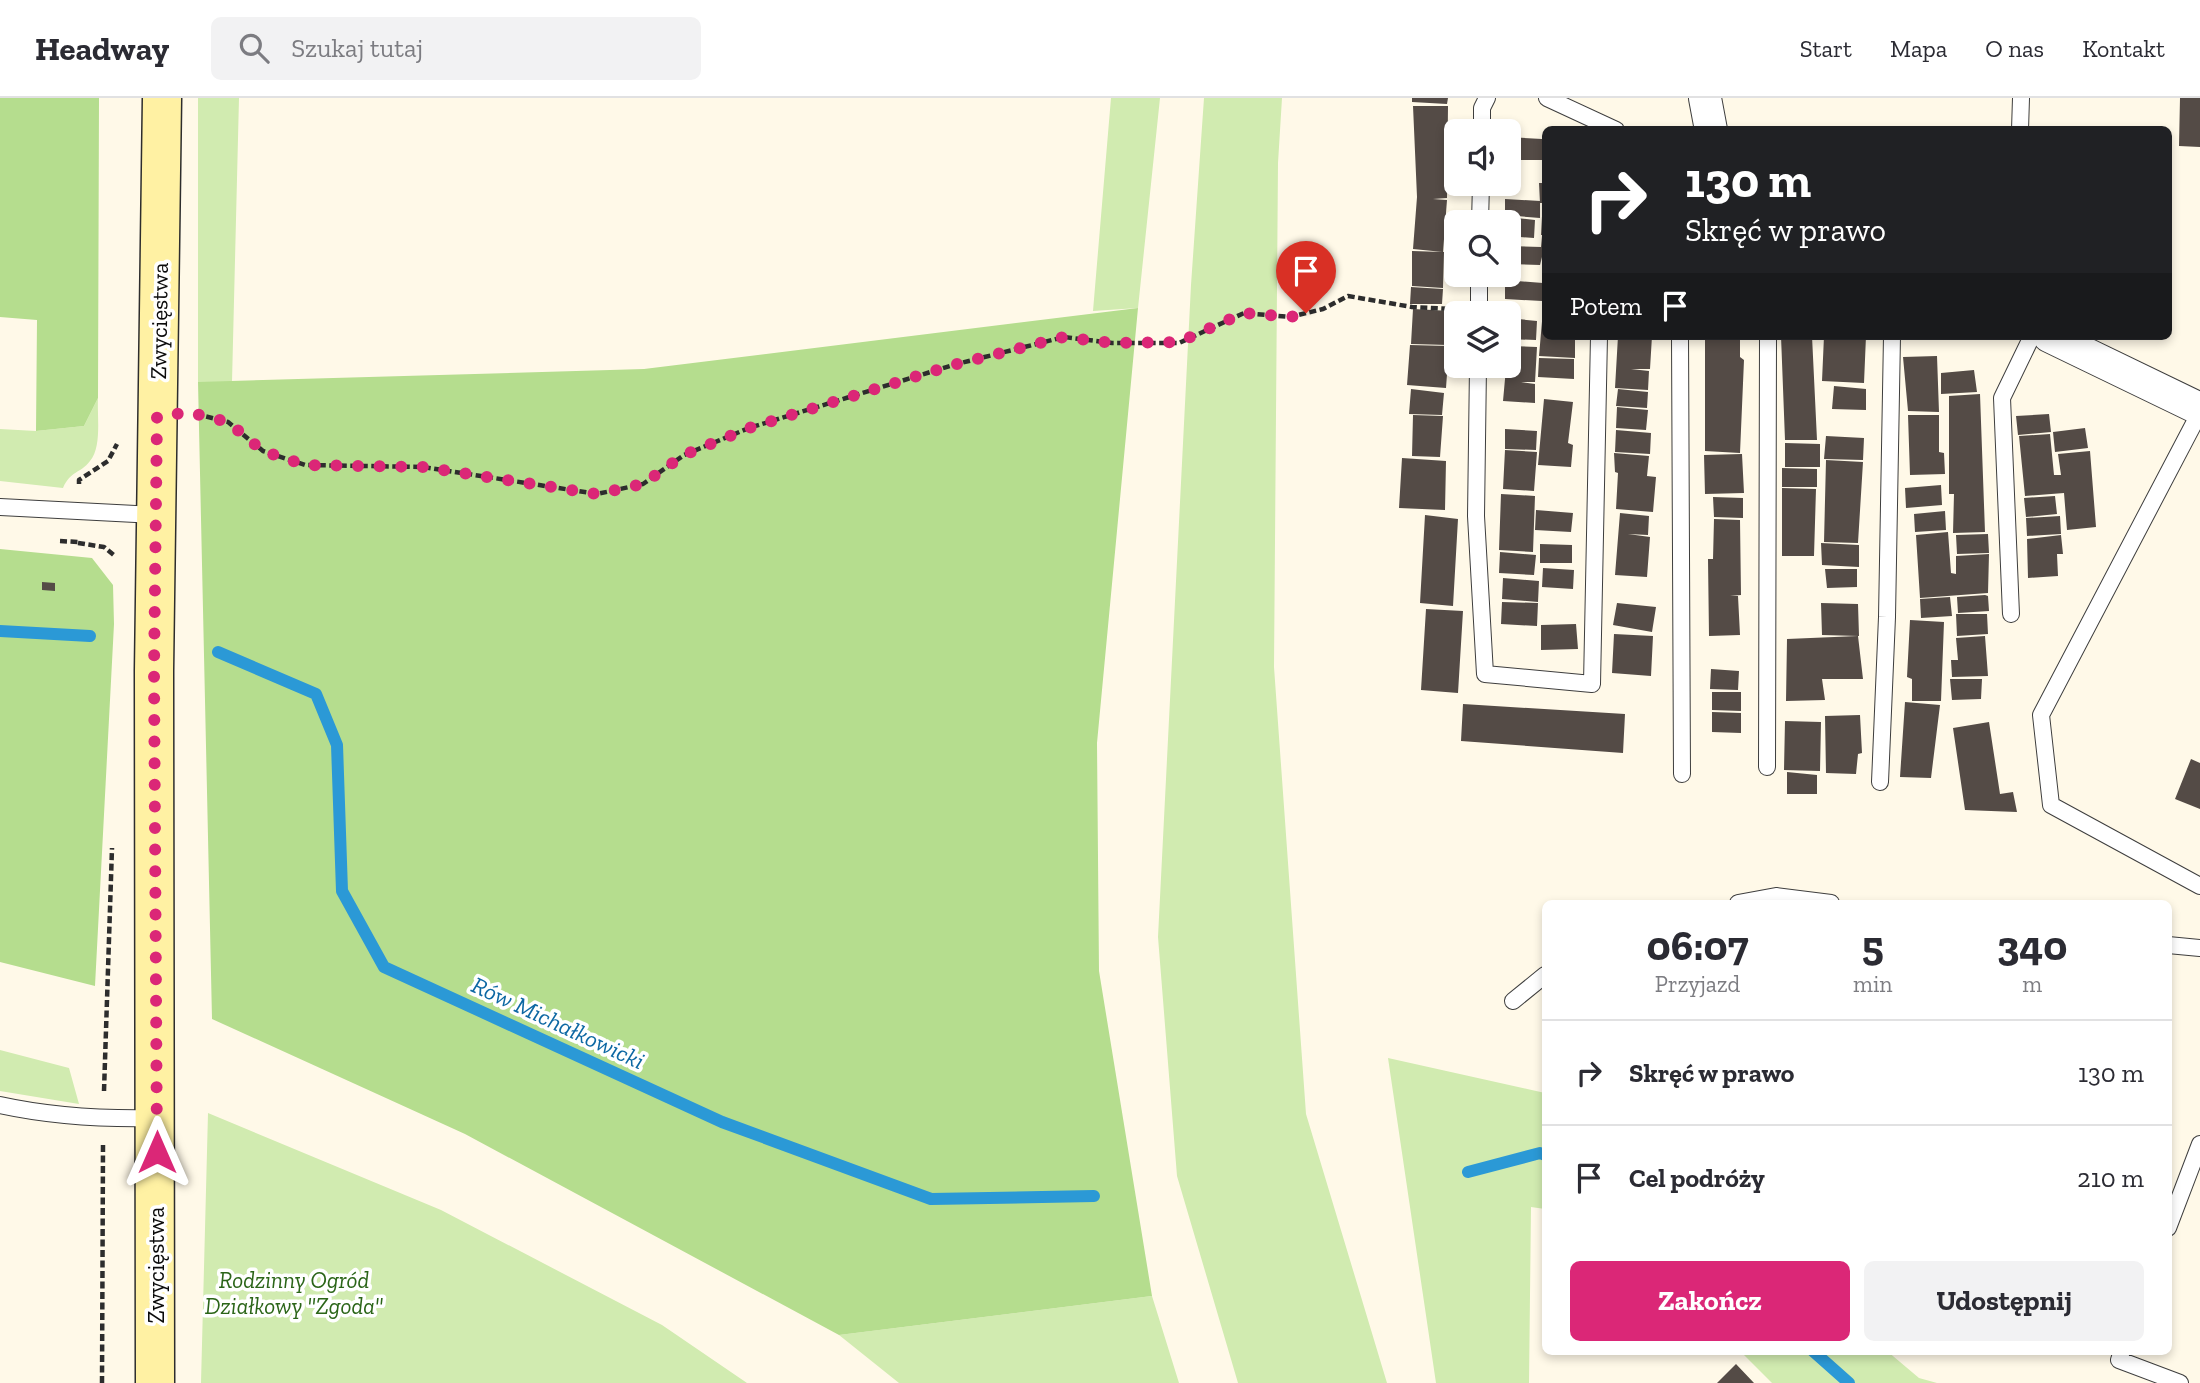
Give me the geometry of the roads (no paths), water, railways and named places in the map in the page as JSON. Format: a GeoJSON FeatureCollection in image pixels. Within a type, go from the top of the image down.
{"type":"FeatureCollection","features":[{"type":"Feature","properties":{"kind":"main road","name":"Zwycięstwa"},"geometry":{"type":"LineString","coordinates":[[155,1383],[155,515],[162,98]]}},
{"type":"Feature","properties":{"kind":"street"},"geometry":{"type":"LineString","coordinates":[[1705,98],[1710,126]]}},
{"type":"Feature","properties":{"kind":"street"},"geometry":{"type":"LineString","coordinates":[[2057,340],[2200,410]]}},
{"type":"Feature","properties":{"kind":"lane"},"geometry":{"type":"LineString","coordinates":[[1482,119],[1482,108],[1487,98]]}},
{"type":"Feature","properties":{"kind":"lane"},"geometry":{"type":"LineString","coordinates":[[1548,98],[1605,126]]}},
{"type":"Feature","properties":{"kind":"lane"},"geometry":{"type":"LineString","coordinates":[[2020,126],[2021,98]]}},
{"type":"Feature","properties":{"kind":"lane"},"geometry":{"type":"LineString","coordinates":[[1478,378],[1476,516],[1485,674],[1592,684],[1599,340]]}},
{"type":"Feature","properties":{"kind":"lane"},"geometry":{"type":"LineString","coordinates":[[1680,340],[1682,774]]}},
{"type":"Feature","properties":{"kind":"lane"},"geometry":{"type":"LineString","coordinates":[[1767,767],[1768,340]]}},
{"type":"Feature","properties":{"kind":"lane"},"geometry":{"type":"LineString","coordinates":[[1880,782],[1887,617],[1892,340]]}},
{"type":"Feature","properties":{"kind":"lane"},"geometry":{"type":"LineString","coordinates":[[2011,614],[2002,398],[2030,340]]}},
{"type":"Feature","properties":{"kind":"lane"},"geometry":{"type":"LineString","coordinates":[[2200,410],[2041,715],[2050,805],[2200,886]]}},
{"type":"Feature","properties":{"kind":"lane"},"geometry":{"type":"LineString","coordinates":[[0,507],[155,515]]}},
{"type":"Feature","properties":{"kind":"lane"},"geometry":{"type":"LineString","coordinates":[[1754,900],[1776,896],[1807,900]]}},
{"type":"Feature","properties":{"kind":"lane"},"geometry":{"type":"LineString","coordinates":[[2172,945],[2200,948]]}},
{"type":"Feature","properties":{"kind":"lane"},"geometry":{"type":"LineString","coordinates":[[1513,1001],[1542,977]]}},
{"type":"Feature","properties":{"kind":"lane"},"geometry":{"type":"LineString","coordinates":[[0,1105],[29,1111],[103,1118],[157,1118]]}},
{"type":"Feature","properties":{"kind":"lane"},"geometry":{"type":"LineString","coordinates":[[2172,1218],[2200,1144]]}},
{"type":"Feature","properties":{"kind":"lane"},"geometry":{"type":"LineString","coordinates":[[2121,1355],[2119,1360],[2180,1383]]}},
{"type":"Feature","properties":{"kind":"waterway","name":"Rów Michałkowicki"},"geometry":{"type":"LineString","coordinates":[[0,631],[90,636]]}},
{"type":"Feature","properties":{"kind":"waterway","name":"Rów Michałkowicki"},"geometry":{"type":"LineString","coordinates":[[218,652],[316,694],[337,745],[342,891],[384,967],[722,1122],[931,1199],[1094,1196]]}},
{"type":"Feature","properties":{"kind":"waterway","name":"Rów Michałkowicki"},"geometry":{"type":"LineString","coordinates":[[1468,1172],[1542,1154]]}},
{"type":"Feature","properties":{"kind":"waterway","name":"Rów Michałkowicki"},"geometry":{"type":"LineString","coordinates":[[1818,1355],[1849,1383]]}},
{"type":"Feature","properties":{"kind":"park label","name":"Rodzinny Ogród Działkowy \"Zgoda\""},"geometry":{"type":"Point","coordinates":[294,1293]}}]}
